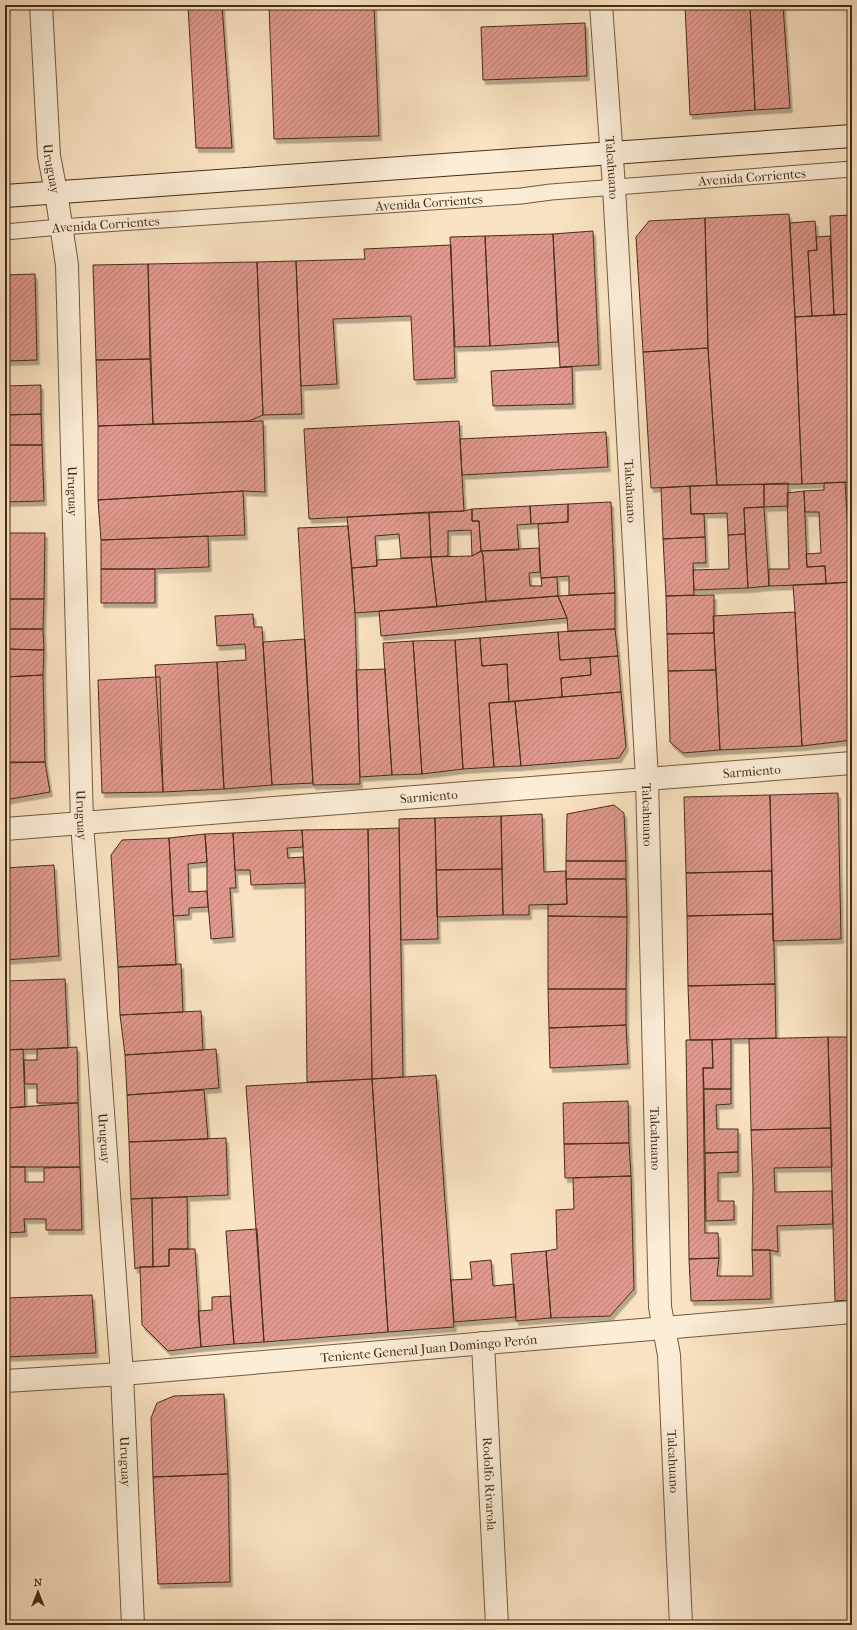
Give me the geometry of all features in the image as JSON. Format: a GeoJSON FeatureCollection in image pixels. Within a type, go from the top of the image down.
{"type":"FeatureCollection","features":[{"type":"Feature","properties":{"kind":"street","name":"Uruguay"},"geometry":{"type":"LineString","coordinates":[[41,5],[49,156],[67,265],[82,823],[122,1374],[133,1625]]}},
{"type":"Feature","properties":{"kind":"street","name":"Talcahuano"},"geometry":{"type":"LineString","coordinates":[[600,5],[614,187],[647,779],[660,1307],[669,1355],[681,1625]]}},
{"type":"Feature","properties":{"kind":"street"},"geometry":{"type":"LineString","coordinates":[[5,196],[852,136]]}},
{"type":"Feature","properties":{"kind":"street","name":"Sarmiento"},"geometry":{"type":"LineString","coordinates":[[5,829],[852,763]]}},
{"type":"Feature","properties":{"kind":"street","name":"Teniente General Juan Domingo Perón"},"geometry":{"type":"LineString","coordinates":[[5,1381],[122,1374],[852,1312]]}},
{"type":"Feature","properties":{"kind":"street","name":"Rodolfo Rivarola"},"geometry":{"type":"LineString","coordinates":[[483,1343],[497,1625]]}},
{"type":"Feature","properties":{"kind":"lane","name":"Avenida Corrientes"},"geometry":{"type":"LineString","coordinates":[[5,232],[513,196],[852,169]]}},
{"type":"Feature","properties":{"kind":"building"},"geometry":{"type":"Polygon","coordinates":[[[188,5],[222,5],[232,148],[196,148],[188,5]]]}},
{"type":"Feature","properties":{"kind":"building"},"geometry":{"type":"Polygon","coordinates":[[[269,5],[374,5],[379,136],[274,139],[269,5]]]}},
{"type":"Feature","properties":{"kind":"building"},"geometry":{"type":"Polygon","coordinates":[[[685,5],[750,5],[755,110],[690,115],[685,5]]]}},
{"type":"Feature","properties":{"kind":"building"},"geometry":{"type":"Polygon","coordinates":[[[750,5],[783,5],[790,108],[755,110],[750,5]]]}},
{"type":"Feature","properties":{"kind":"building"},"geometry":{"type":"Polygon","coordinates":[[[585,23],[587,76],[483,80],[481,27],[585,23]]]}},
{"type":"Feature","properties":{"kind":"building"},"geometry":{"type":"Polygon","coordinates":[[[789,214],[802,484],[717,485],[708,348],[705,218],[789,214]]]}},
{"type":"Feature","properties":{"kind":"building"},"geometry":{"type":"Polygon","coordinates":[[[852,215],[852,314],[834,315],[830,216],[852,215]]]}},
{"type":"Feature","properties":{"kind":"building"},"geometry":{"type":"Polygon","coordinates":[[[705,218],[708,348],[643,352],[636,237],[649,221],[705,218]]]}},
{"type":"Feature","properties":{"kind":"building"},"geometry":{"type":"Polygon","coordinates":[[[815,221],[817,250],[808,251],[812,316],[795,317],[790,223],[815,221]]]}},
{"type":"Feature","properties":{"kind":"building"},"geometry":{"type":"Polygon","coordinates":[[[593,231],[599,365],[560,367],[553,234],[593,231]]]}},
{"type":"Feature","properties":{"kind":"building"},"geometry":{"type":"Polygon","coordinates":[[[553,234],[558,342],[490,346],[485,236],[553,234]]]}},
{"type":"Feature","properties":{"kind":"building"},"geometry":{"type":"Polygon","coordinates":[[[485,236],[490,346],[455,347],[450,237],[485,236]]]}},
{"type":"Feature","properties":{"kind":"building"},"geometry":{"type":"Polygon","coordinates":[[[830,236],[834,315],[812,316],[808,251],[817,250],[816,237],[830,236]]]}},
{"type":"Feature","properties":{"kind":"building"},"geometry":{"type":"Polygon","coordinates":[[[451,245],[455,378],[414,380],[411,316],[333,319],[337,384],[301,386],[296,261],[365,259],[364,249],[451,245]]]}},
{"type":"Feature","properties":{"kind":"building"},"geometry":{"type":"Polygon","coordinates":[[[296,261],[302,414],[263,415],[257,262],[296,261]]]}},
{"type":"Feature","properties":{"kind":"building"},"geometry":{"type":"Polygon","coordinates":[[[257,262],[263,415],[249,421],[153,424],[148,264],[257,262]]]}},
{"type":"Feature","properties":{"kind":"building"},"geometry":{"type":"Polygon","coordinates":[[[148,264],[150,359],[96,360],[93,265],[148,264]]]}},
{"type":"Feature","properties":{"kind":"building"},"geometry":{"type":"Polygon","coordinates":[[[35,274],[37,360],[8,361],[8,354],[5,354],[5,275],[35,274]]]}},
{"type":"Feature","properties":{"kind":"building"},"geometry":{"type":"Polygon","coordinates":[[[852,314],[852,482],[802,484],[795,317],[852,314]]]}},
{"type":"Feature","properties":{"kind":"building"},"geometry":{"type":"Polygon","coordinates":[[[708,348],[717,485],[651,488],[643,352],[708,348]]]}},
{"type":"Feature","properties":{"kind":"building"},"geometry":{"type":"Polygon","coordinates":[[[150,359],[153,424],[98,426],[96,360],[150,359]]]}},
{"type":"Feature","properties":{"kind":"building"},"geometry":{"type":"Polygon","coordinates":[[[572,367],[573,404],[493,406],[491,371],[572,367]]]}},
{"type":"Feature","properties":{"kind":"building"},"geometry":{"type":"Polygon","coordinates":[[[41,385],[41,414],[5,415],[5,386],[41,385]]]}},
{"type":"Feature","properties":{"kind":"building"},"geometry":{"type":"Polygon","coordinates":[[[41,414],[42,445],[5,445],[5,415],[41,414]]]}},
{"type":"Feature","properties":{"kind":"building"},"geometry":{"type":"Polygon","coordinates":[[[263,421],[265,492],[243,491],[98,500],[98,426],[263,421]]]}},
{"type":"Feature","properties":{"kind":"building"},"geometry":{"type":"Polygon","coordinates":[[[459,421],[464,511],[309,519],[304,429],[459,421]]]}},
{"type":"Feature","properties":{"kind":"building"},"geometry":{"type":"Polygon","coordinates":[[[606,432],[608,467],[462,475],[460,439],[606,432]]]}},
{"type":"Feature","properties":{"kind":"building"},"geometry":{"type":"Polygon","coordinates":[[[5,445],[42,445],[44,501],[5,502],[5,445]]]}},
{"type":"Feature","properties":{"kind":"building"},"geometry":{"type":"Polygon","coordinates":[[[845,482],[851,582],[826,584],[825,566],[807,567],[806,554],[821,553],[819,512],[805,512],[804,491],[824,490],[824,483],[845,482]]]}},
{"type":"Feature","properties":{"kind":"building"},"geometry":{"type":"Polygon","coordinates":[[[788,483],[788,506],[764,507],[764,484],[788,483]]]}},
{"type":"Feature","properties":{"kind":"building"},"geometry":{"type":"Polygon","coordinates":[[[764,484],[764,507],[744,508],[745,534],[728,535],[727,513],[691,514],[690,486],[764,484]]]}},
{"type":"Feature","properties":{"kind":"building"},"geometry":{"type":"Polygon","coordinates":[[[690,486],[691,514],[704,514],[705,537],[663,539],[661,488],[690,486]]]}},
{"type":"Feature","properties":{"kind":"building"},"geometry":{"type":"Polygon","coordinates":[[[243,491],[245,535],[101,540],[98,500],[243,491]]]}},
{"type":"Feature","properties":{"kind":"building"},"geometry":{"type":"Polygon","coordinates":[[[804,491],[807,567],[825,566],[826,584],[769,586],[769,569],[789,569],[787,493],[804,491]]]}},
{"type":"Feature","properties":{"kind":"building"},"geometry":{"type":"Polygon","coordinates":[[[611,502],[615,593],[569,595],[569,576],[541,578],[538,524],[568,522],[568,504],[611,502]]]}},
{"type":"Feature","properties":{"kind":"building"},"geometry":{"type":"Polygon","coordinates":[[[568,504],[568,522],[531,524],[530,506],[568,504]]]}},
{"type":"Feature","properties":{"kind":"building"},"geometry":{"type":"Polygon","coordinates":[[[530,506],[531,524],[517,525],[519,550],[481,551],[479,521],[472,521],[472,509],[530,506]]]}},
{"type":"Feature","properties":{"kind":"building"},"geometry":{"type":"Polygon","coordinates":[[[764,507],[769,586],[748,588],[744,508],[764,507]]]}},
{"type":"Feature","properties":{"kind":"building"},"geometry":{"type":"Polygon","coordinates":[[[472,509],[472,521],[479,521],[481,551],[472,556],[471,530],[448,531],[448,556],[431,557],[429,512],[464,511],[472,509]]]}},
{"type":"Feature","properties":{"kind":"building"},"geometry":{"type":"Polygon","coordinates":[[[429,512],[431,557],[401,558],[399,534],[375,536],[377,566],[352,568],[347,517],[429,512]]]}},
{"type":"Feature","properties":{"kind":"building"},"geometry":{"type":"Polygon","coordinates":[[[348,526],[355,613],[360,784],[313,785],[298,528],[348,526]]]}},
{"type":"Feature","properties":{"kind":"building"},"geometry":{"type":"Polygon","coordinates":[[[5,533],[45,533],[44,599],[5,599],[5,533]]]}},
{"type":"Feature","properties":{"kind":"building"},"geometry":{"type":"Polygon","coordinates":[[[745,534],[748,588],[694,590],[693,570],[729,569],[728,535],[745,534]]]}},
{"type":"Feature","properties":{"kind":"building"},"geometry":{"type":"Polygon","coordinates":[[[208,536],[209,567],[101,569],[101,540],[208,536]]]}},
{"type":"Feature","properties":{"kind":"building"},"geometry":{"type":"Polygon","coordinates":[[[705,537],[706,563],[693,563],[694,595],[666,596],[663,539],[705,537]]]}},
{"type":"Feature","properties":{"kind":"building"},"geometry":{"type":"Polygon","coordinates":[[[539,548],[540,572],[529,573],[530,586],[542,586],[541,578],[557,577],[558,596],[486,601],[483,555],[481,551],[539,548]]]}},
{"type":"Feature","properties":{"kind":"building"},"geometry":{"type":"Polygon","coordinates":[[[481,551],[483,555],[486,601],[437,607],[431,557],[472,556],[481,551]]]}},
{"type":"Feature","properties":{"kind":"building"},"geometry":{"type":"Polygon","coordinates":[[[431,557],[437,607],[355,613],[352,568],[377,566],[377,560],[431,557]]]}},
{"type":"Feature","properties":{"kind":"building"},"geometry":{"type":"Polygon","coordinates":[[[101,569],[155,569],[155,603],[101,603],[101,569]]]}},
{"type":"Feature","properties":{"kind":"building"},"geometry":{"type":"Polygon","coordinates":[[[851,582],[852,740],[802,746],[793,585],[851,582]]]}},
{"type":"Feature","properties":{"kind":"building"},"geometry":{"type":"Polygon","coordinates":[[[615,593],[615,629],[568,631],[567,618],[558,596],[615,593]]]}},
{"type":"Feature","properties":{"kind":"building"},"geometry":{"type":"Polygon","coordinates":[[[714,595],[714,633],[667,634],[666,596],[714,595]]]}},
{"type":"Feature","properties":{"kind":"building"},"geometry":{"type":"Polygon","coordinates":[[[558,596],[567,618],[381,636],[379,611],[558,596]]]}},
{"type":"Feature","properties":{"kind":"building"},"geometry":{"type":"Polygon","coordinates":[[[5,599],[44,599],[43,629],[5,629],[5,599]]]}},
{"type":"Feature","properties":{"kind":"building"},"geometry":{"type":"Polygon","coordinates":[[[795,612],[802,746],[720,750],[713,616],[795,612]]]}},
{"type":"Feature","properties":{"kind":"building"},"geometry":{"type":"Polygon","coordinates":[[[253,614],[254,627],[262,627],[272,785],[224,789],[217,662],[246,660],[245,644],[217,646],[215,616],[253,614]]]}},
{"type":"Feature","properties":{"kind":"building"},"geometry":{"type":"Polygon","coordinates":[[[8,629],[43,629],[44,650],[7,649],[8,629]]]}},
{"type":"Feature","properties":{"kind":"building"},"geometry":{"type":"Polygon","coordinates":[[[615,629],[618,656],[560,660],[558,632],[615,629]]]}},
{"type":"Feature","properties":{"kind":"building"},"geometry":{"type":"Polygon","coordinates":[[[558,632],[560,660],[590,658],[591,675],[561,678],[562,697],[509,702],[507,664],[482,666],[480,638],[558,632]]]}},
{"type":"Feature","properties":{"kind":"building"},"geometry":{"type":"Polygon","coordinates":[[[714,633],[716,670],[668,671],[667,634],[714,633]]]}},
{"type":"Feature","properties":{"kind":"building"},"geometry":{"type":"Polygon","coordinates":[[[480,638],[482,666],[507,664],[509,702],[489,703],[494,767],[463,769],[455,640],[480,638]]]}},
{"type":"Feature","properties":{"kind":"building"},"geometry":{"type":"Polygon","coordinates":[[[305,639],[313,783],[272,785],[263,642],[305,639]]]}},
{"type":"Feature","properties":{"kind":"building"},"geometry":{"type":"Polygon","coordinates":[[[455,640],[463,769],[422,774],[413,641],[455,640]]]}},
{"type":"Feature","properties":{"kind":"building"},"geometry":{"type":"Polygon","coordinates":[[[413,641],[422,774],[392,775],[383,643],[413,641]]]}},
{"type":"Feature","properties":{"kind":"building"},"geometry":{"type":"Polygon","coordinates":[[[5,649],[44,650],[43,675],[5,677],[5,649]]]}},
{"type":"Feature","properties":{"kind":"building"},"geometry":{"type":"Polygon","coordinates":[[[618,656],[621,692],[562,697],[561,678],[591,675],[590,658],[618,656]]]}},
{"type":"Feature","properties":{"kind":"building"},"geometry":{"type":"Polygon","coordinates":[[[217,662],[224,789],[163,792],[155,665],[217,662]]]}},
{"type":"Feature","properties":{"kind":"building"},"geometry":{"type":"Polygon","coordinates":[[[385,669],[392,775],[360,777],[356,670],[385,669]]]}},
{"type":"Feature","properties":{"kind":"building"},"geometry":{"type":"Polygon","coordinates":[[[716,670],[720,750],[683,753],[670,742],[668,671],[716,670]]]}},
{"type":"Feature","properties":{"kind":"building"},"geometry":{"type":"Polygon","coordinates":[[[43,675],[45,762],[8,762],[5,677],[43,675]]]}},
{"type":"Feature","properties":{"kind":"building"},"geometry":{"type":"Polygon","coordinates":[[[160,677],[163,792],[102,793],[98,680],[160,677]]]}},
{"type":"Feature","properties":{"kind":"building"},"geometry":{"type":"Polygon","coordinates":[[[621,692],[626,747],[619,758],[521,766],[515,701],[621,692]]]}},
{"type":"Feature","properties":{"kind":"building"},"geometry":{"type":"Polygon","coordinates":[[[515,701],[521,766],[494,767],[489,703],[515,701]]]}},
{"type":"Feature","properties":{"kind":"building"},"geometry":{"type":"Polygon","coordinates":[[[45,762],[50,792],[5,800],[5,763],[45,762]]]}},
{"type":"Feature","properties":{"kind":"building"},"geometry":{"type":"Polygon","coordinates":[[[838,793],[841,939],[773,941],[770,795],[838,793]]]}},
{"type":"Feature","properties":{"kind":"building"},"geometry":{"type":"Polygon","coordinates":[[[770,795],[772,871],[686,873],[684,797],[770,795]]]}},
{"type":"Feature","properties":{"kind":"building"},"geometry":{"type":"Polygon","coordinates":[[[614,805],[624,813],[626,861],[566,861],[567,814],[614,805]]]}},
{"type":"Feature","properties":{"kind":"building"},"geometry":{"type":"Polygon","coordinates":[[[542,814],[544,872],[566,871],[567,904],[529,905],[529,915],[503,915],[501,816],[542,814]]]}},
{"type":"Feature","properties":{"kind":"building"},"geometry":{"type":"Polygon","coordinates":[[[501,816],[502,869],[436,870],[435,818],[501,816]]]}},
{"type":"Feature","properties":{"kind":"building"},"geometry":{"type":"Polygon","coordinates":[[[435,818],[438,939],[401,940],[399,819],[435,818]]]}},
{"type":"Feature","properties":{"kind":"building"},"geometry":{"type":"Polygon","coordinates":[[[399,828],[403,1077],[372,1079],[368,829],[399,828]]]}},
{"type":"Feature","properties":{"kind":"building"},"geometry":{"type":"Polygon","coordinates":[[[368,829],[372,1079],[307,1082],[305,883],[302,830],[368,829]]]}},
{"type":"Feature","properties":{"kind":"building"},"geometry":{"type":"Polygon","coordinates":[[[302,830],[303,847],[287,848],[288,858],[303,857],[305,883],[251,885],[250,870],[235,870],[233,833],[302,830]]]}},
{"type":"Feature","properties":{"kind":"building"},"geometry":{"type":"Polygon","coordinates":[[[233,833],[236,888],[230,888],[233,937],[211,939],[207,891],[205,834],[233,833]]]}},
{"type":"Feature","properties":{"kind":"building"},"geometry":{"type":"Polygon","coordinates":[[[205,834],[207,862],[188,864],[189,892],[207,891],[208,907],[189,908],[189,915],[173,916],[169,838],[205,834]]]}},
{"type":"Feature","properties":{"kind":"building"},"geometry":{"type":"Polygon","coordinates":[[[169,838],[176,965],[118,967],[111,855],[122,840],[169,838]]]}},
{"type":"Feature","properties":{"kind":"building"},"geometry":{"type":"Polygon","coordinates":[[[566,861],[626,861],[626,879],[566,879],[566,861]]]}},
{"type":"Feature","properties":{"kind":"building"},"geometry":{"type":"Polygon","coordinates":[[[54,865],[59,956],[5,960],[5,868],[54,865]]]}},
{"type":"Feature","properties":{"kind":"building"},"geometry":{"type":"Polygon","coordinates":[[[502,869],[503,915],[437,917],[436,870],[502,869]]]}},
{"type":"Feature","properties":{"kind":"building"},"geometry":{"type":"Polygon","coordinates":[[[772,871],[773,914],[687,916],[686,873],[772,871]]]}},
{"type":"Feature","properties":{"kind":"building"},"geometry":{"type":"Polygon","coordinates":[[[566,879],[626,879],[627,917],[548,916],[548,905],[567,904],[566,879]]]}},
{"type":"Feature","properties":{"kind":"building"},"geometry":{"type":"Polygon","coordinates":[[[773,914],[775,984],[688,986],[687,916],[773,914]]]}},
{"type":"Feature","properties":{"kind":"building"},"geometry":{"type":"Polygon","coordinates":[[[548,916],[627,917],[626,989],[548,989],[548,916]]]}},
{"type":"Feature","properties":{"kind":"building"},"geometry":{"type":"Polygon","coordinates":[[[181,964],[183,1012],[120,1015],[118,967],[181,964]]]}},
{"type":"Feature","properties":{"kind":"building"},"geometry":{"type":"Polygon","coordinates":[[[65,979],[68,1048],[5,1050],[5,981],[65,979]]]}},
{"type":"Feature","properties":{"kind":"building"},"geometry":{"type":"Polygon","coordinates":[[[775,984],[776,1038],[690,1040],[688,986],[775,984]]]}},
{"type":"Feature","properties":{"kind":"building"},"geometry":{"type":"Polygon","coordinates":[[[548,989],[626,989],[626,1025],[549,1028],[548,989]]]}},
{"type":"Feature","properties":{"kind":"building"},"geometry":{"type":"Polygon","coordinates":[[[201,1011],[203,1050],[125,1055],[120,1015],[201,1011]]]}},
{"type":"Feature","properties":{"kind":"building"},"geometry":{"type":"Polygon","coordinates":[[[626,1025],[628,1064],[550,1068],[549,1028],[626,1025]]]}},
{"type":"Feature","properties":{"kind":"building"},"geometry":{"type":"Polygon","coordinates":[[[828,1037],[831,1128],[751,1130],[749,1039],[828,1037]]]}},
{"type":"Feature","properties":{"kind":"building"},"geometry":{"type":"Polygon","coordinates":[[[828,1037],[852,1037],[852,1300],[835,1301],[828,1037]]]}},
{"type":"Feature","properties":{"kind":"building"},"geometry":{"type":"Polygon","coordinates":[[[731,1039],[731,1089],[704,1089],[703,1068],[713,1068],[712,1040],[731,1039]]]}},
{"type":"Feature","properties":{"kind":"building"},"geometry":{"type":"Polygon","coordinates":[[[686,1040],[712,1040],[713,1068],[703,1068],[705,1233],[718,1233],[719,1258],[689,1259],[686,1040]]]}},
{"type":"Feature","properties":{"kind":"building"},"geometry":{"type":"Polygon","coordinates":[[[77,1047],[78,1103],[37,1103],[37,1084],[25,1084],[24,1060],[37,1060],[37,1049],[77,1047]]]}},
{"type":"Feature","properties":{"kind":"building"},"geometry":{"type":"Polygon","coordinates":[[[23,1049],[25,1107],[5,1108],[5,1050],[23,1049]]]}},
{"type":"Feature","properties":{"kind":"building"},"geometry":{"type":"Polygon","coordinates":[[[216,1049],[219,1088],[127,1095],[125,1055],[216,1049]]]}},
{"type":"Feature","properties":{"kind":"building"},"geometry":{"type":"Polygon","coordinates":[[[436,1075],[454,1327],[388,1332],[372,1079],[436,1075]]]}},
{"type":"Feature","properties":{"kind":"building"},"geometry":{"type":"Polygon","coordinates":[[[372,1079],[388,1332],[264,1342],[246,1086],[372,1079]]]}},
{"type":"Feature","properties":{"kind":"building"},"geometry":{"type":"Polygon","coordinates":[[[704,1089],[731,1089],[731,1104],[716,1105],[717,1129],[738,1129],[738,1152],[705,1153],[704,1089]]]}},
{"type":"Feature","properties":{"kind":"building"},"geometry":{"type":"Polygon","coordinates":[[[204,1090],[208,1139],[129,1142],[127,1095],[204,1090]]]}},
{"type":"Feature","properties":{"kind":"building"},"geometry":{"type":"Polygon","coordinates":[[[628,1101],[629,1143],[564,1144],[563,1103],[628,1101]]]}},
{"type":"Feature","properties":{"kind":"building"},"geometry":{"type":"Polygon","coordinates":[[[78,1103],[80,1167],[5,1167],[5,1108],[78,1103]]]}},
{"type":"Feature","properties":{"kind":"building"},"geometry":{"type":"Polygon","coordinates":[[[831,1128],[832,1167],[774,1168],[775,1192],[832,1191],[833,1224],[777,1226],[778,1252],[770,1250],[752,1250],[753,1188],[751,1130],[831,1128]]]}},
{"type":"Feature","properties":{"kind":"building"},"geometry":{"type":"Polygon","coordinates":[[[226,1138],[228,1195],[131,1199],[129,1142],[226,1138]]]}},
{"type":"Feature","properties":{"kind":"building"},"geometry":{"type":"Polygon","coordinates":[[[629,1143],[631,1176],[565,1178],[564,1144],[629,1143]]]}},
{"type":"Feature","properties":{"kind":"building"},"geometry":{"type":"Polygon","coordinates":[[[738,1152],[738,1172],[718,1173],[718,1201],[734,1201],[734,1220],[706,1221],[705,1153],[738,1152]]]}},
{"type":"Feature","properties":{"kind":"building"},"geometry":{"type":"Polygon","coordinates":[[[5,1167],[25,1167],[25,1182],[44,1182],[44,1168],[80,1167],[82,1230],[46,1230],[46,1219],[24,1219],[25,1232],[5,1233],[5,1167]]]}},
{"type":"Feature","properties":{"kind":"building"},"geometry":{"type":"Polygon","coordinates":[[[631,1176],[634,1289],[610,1316],[551,1318],[546,1251],[557,1249],[556,1210],[574,1209],[573,1178],[631,1176]]]}},
{"type":"Feature","properties":{"kind":"building"},"geometry":{"type":"Polygon","coordinates":[[[187,1197],[188,1249],[169,1249],[169,1266],[153,1267],[152,1198],[187,1197]]]}},
{"type":"Feature","properties":{"kind":"building"},"geometry":{"type":"Polygon","coordinates":[[[152,1198],[153,1267],[140,1267],[135,1269],[131,1199],[152,1198]]]}},
{"type":"Feature","properties":{"kind":"building"},"geometry":{"type":"Polygon","coordinates":[[[257,1229],[264,1342],[234,1344],[226,1231],[257,1229]]]}},
{"type":"Feature","properties":{"kind":"building"},"geometry":{"type":"Polygon","coordinates":[[[169,1249],[195,1249],[201,1347],[168,1351],[142,1325],[140,1267],[169,1266],[169,1249]]]}},
{"type":"Feature","properties":{"kind":"building"},"geometry":{"type":"Polygon","coordinates":[[[752,1250],[770,1250],[771,1299],[691,1301],[689,1259],[719,1258],[717,1276],[753,1276],[752,1250]]]}},
{"type":"Feature","properties":{"kind":"building"},"geometry":{"type":"Polygon","coordinates":[[[546,1251],[551,1318],[516,1321],[511,1254],[546,1251]]]}},
{"type":"Feature","properties":{"kind":"building"},"geometry":{"type":"Polygon","coordinates":[[[491,1260],[493,1286],[514,1284],[516,1317],[454,1322],[451,1280],[472,1279],[470,1262],[491,1260]]]}},
{"type":"Feature","properties":{"kind":"building"},"geometry":{"type":"Polygon","coordinates":[[[92,1295],[96,1353],[5,1357],[5,1298],[92,1295]]]}},
{"type":"Feature","properties":{"kind":"building"},"geometry":{"type":"Polygon","coordinates":[[[230,1296],[234,1344],[201,1347],[198,1311],[212,1310],[212,1297],[230,1296]]]}},
{"type":"Feature","properties":{"kind":"building"},"geometry":{"type":"Polygon","coordinates":[[[224,1394],[228,1474],[153,1477],[151,1418],[157,1403],[174,1396],[224,1394]]]}},
{"type":"Feature","properties":{"kind":"building"},"geometry":{"type":"Polygon","coordinates":[[[228,1474],[230,1582],[158,1584],[153,1477],[228,1474]]]}}]}
